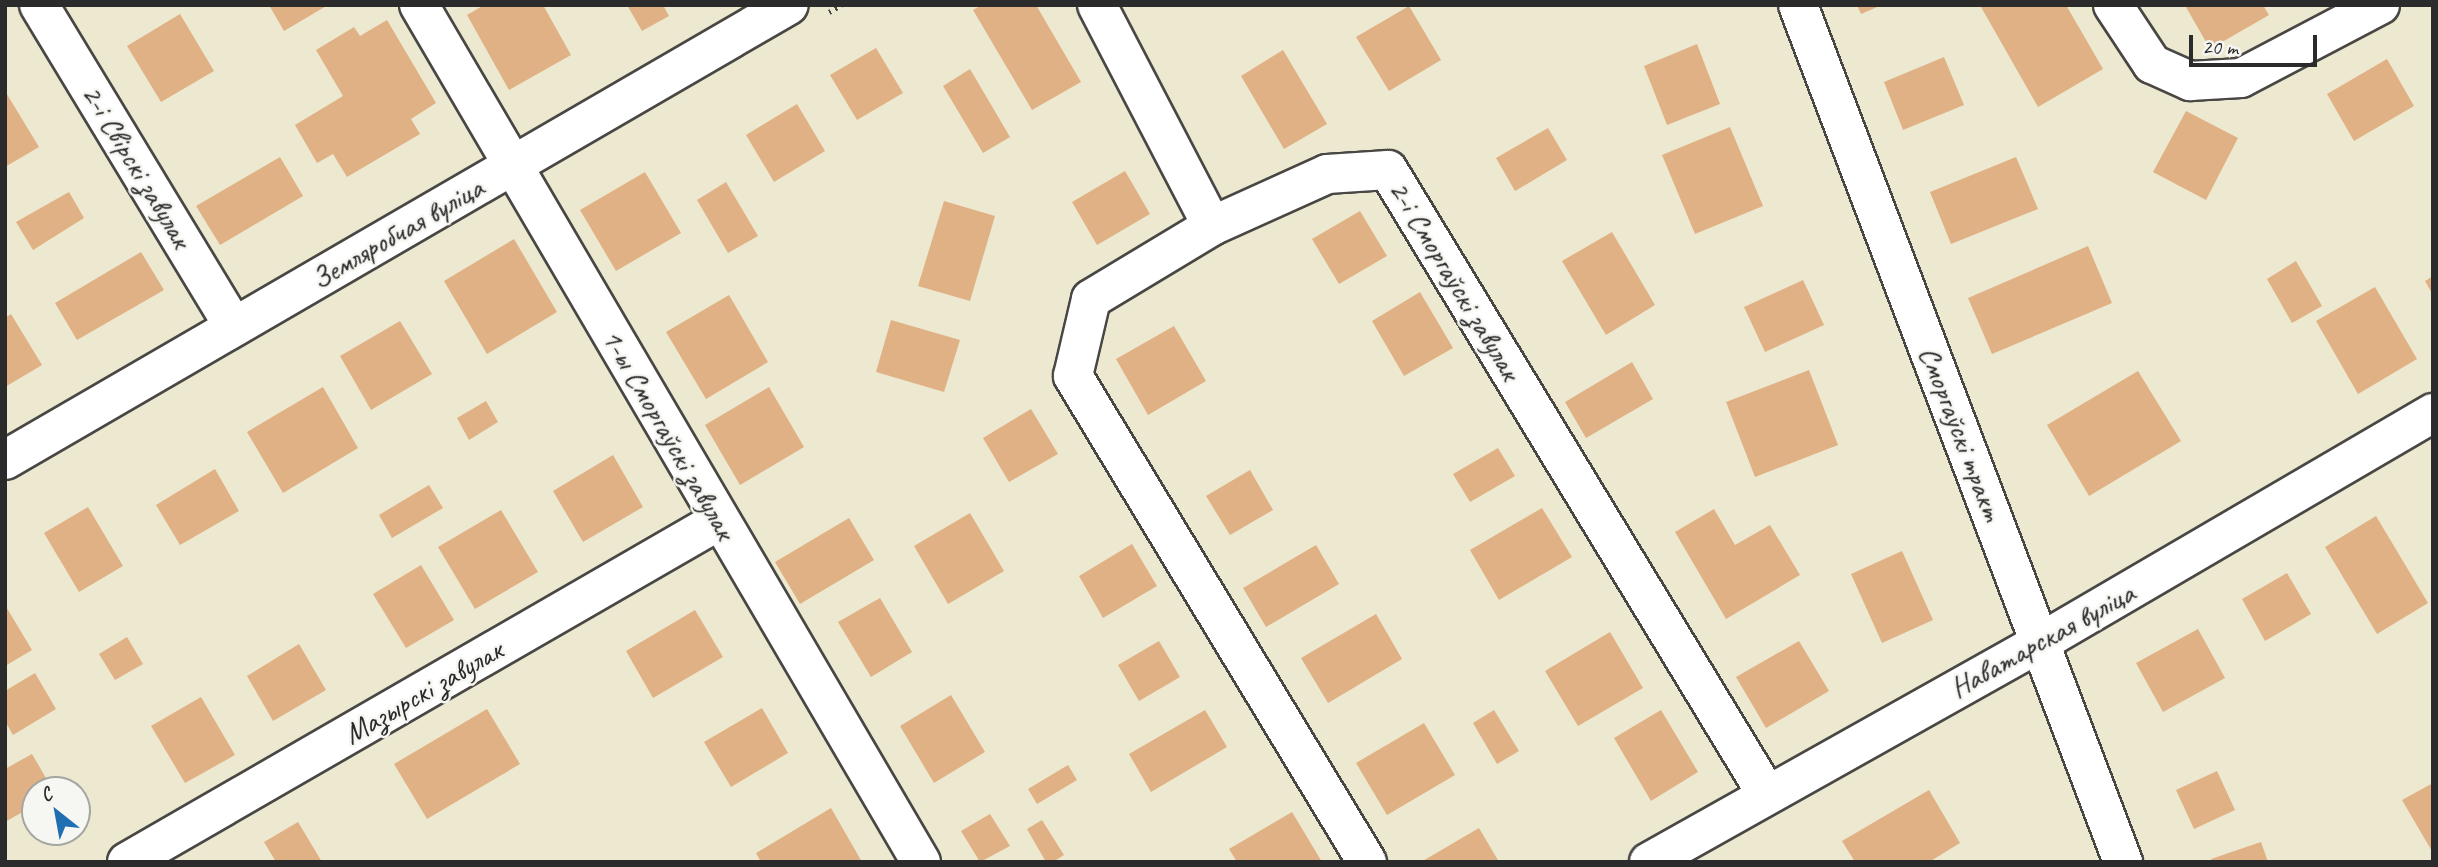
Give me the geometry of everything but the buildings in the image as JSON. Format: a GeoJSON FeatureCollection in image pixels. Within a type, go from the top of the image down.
{"type":"FeatureCollection","features":[{"type":"Feature","properties":{"kind":"street","name":"2-і Свірскі завулак"},"geometry":{"type":"LineString","coordinates":[[40,5],[234,327]]}},
{"type":"Feature","properties":{"kind":"street","name":"1-ы Сморгаўскі завулак"},"geometry":{"type":"LineString","coordinates":[[419,5],[718,521],[921,862]]}},
{"type":"Feature","properties":{"kind":"street","name":"Земляробчая вуліца"},"geometry":{"type":"LineString","coordinates":[[5,460],[789,5]]}},
{"type":"Feature","properties":{"kind":"street"},"geometry":{"type":"LineString","coordinates":[[1097,5],[1212,226]]}},
{"type":"Feature","properties":{"kind":"street","name":"Сморгаўскі тракт"},"geometry":{"type":"LineString","coordinates":[[1798,5],[2123,862]]}},
{"type":"Feature","properties":{"kind":"street"},"geometry":{"type":"LineString","coordinates":[[2113,5],[2152,64],[2190,81],[2241,78],[2380,5]]}},
{"type":"Feature","properties":{"kind":"street","name":"2-і Сморгаўскі завулак"},"geometry":{"type":"LineString","coordinates":[[1367,862],[1073,376],[1091,299],[1212,226],[1327,174],[1388,170],[1766,793]]}},
{"type":"Feature","properties":{"kind":"street","name":"Наватарская вуліца"},"geometry":{"type":"LineString","coordinates":[[1649,862],[1766,793],[2041,642],[2433,413]]}},
{"type":"Feature","properties":{"kind":"street","name":"Мазырскі завулак"},"geometry":{"type":"LineString","coordinates":[[127,862],[718,521]]}}]}
